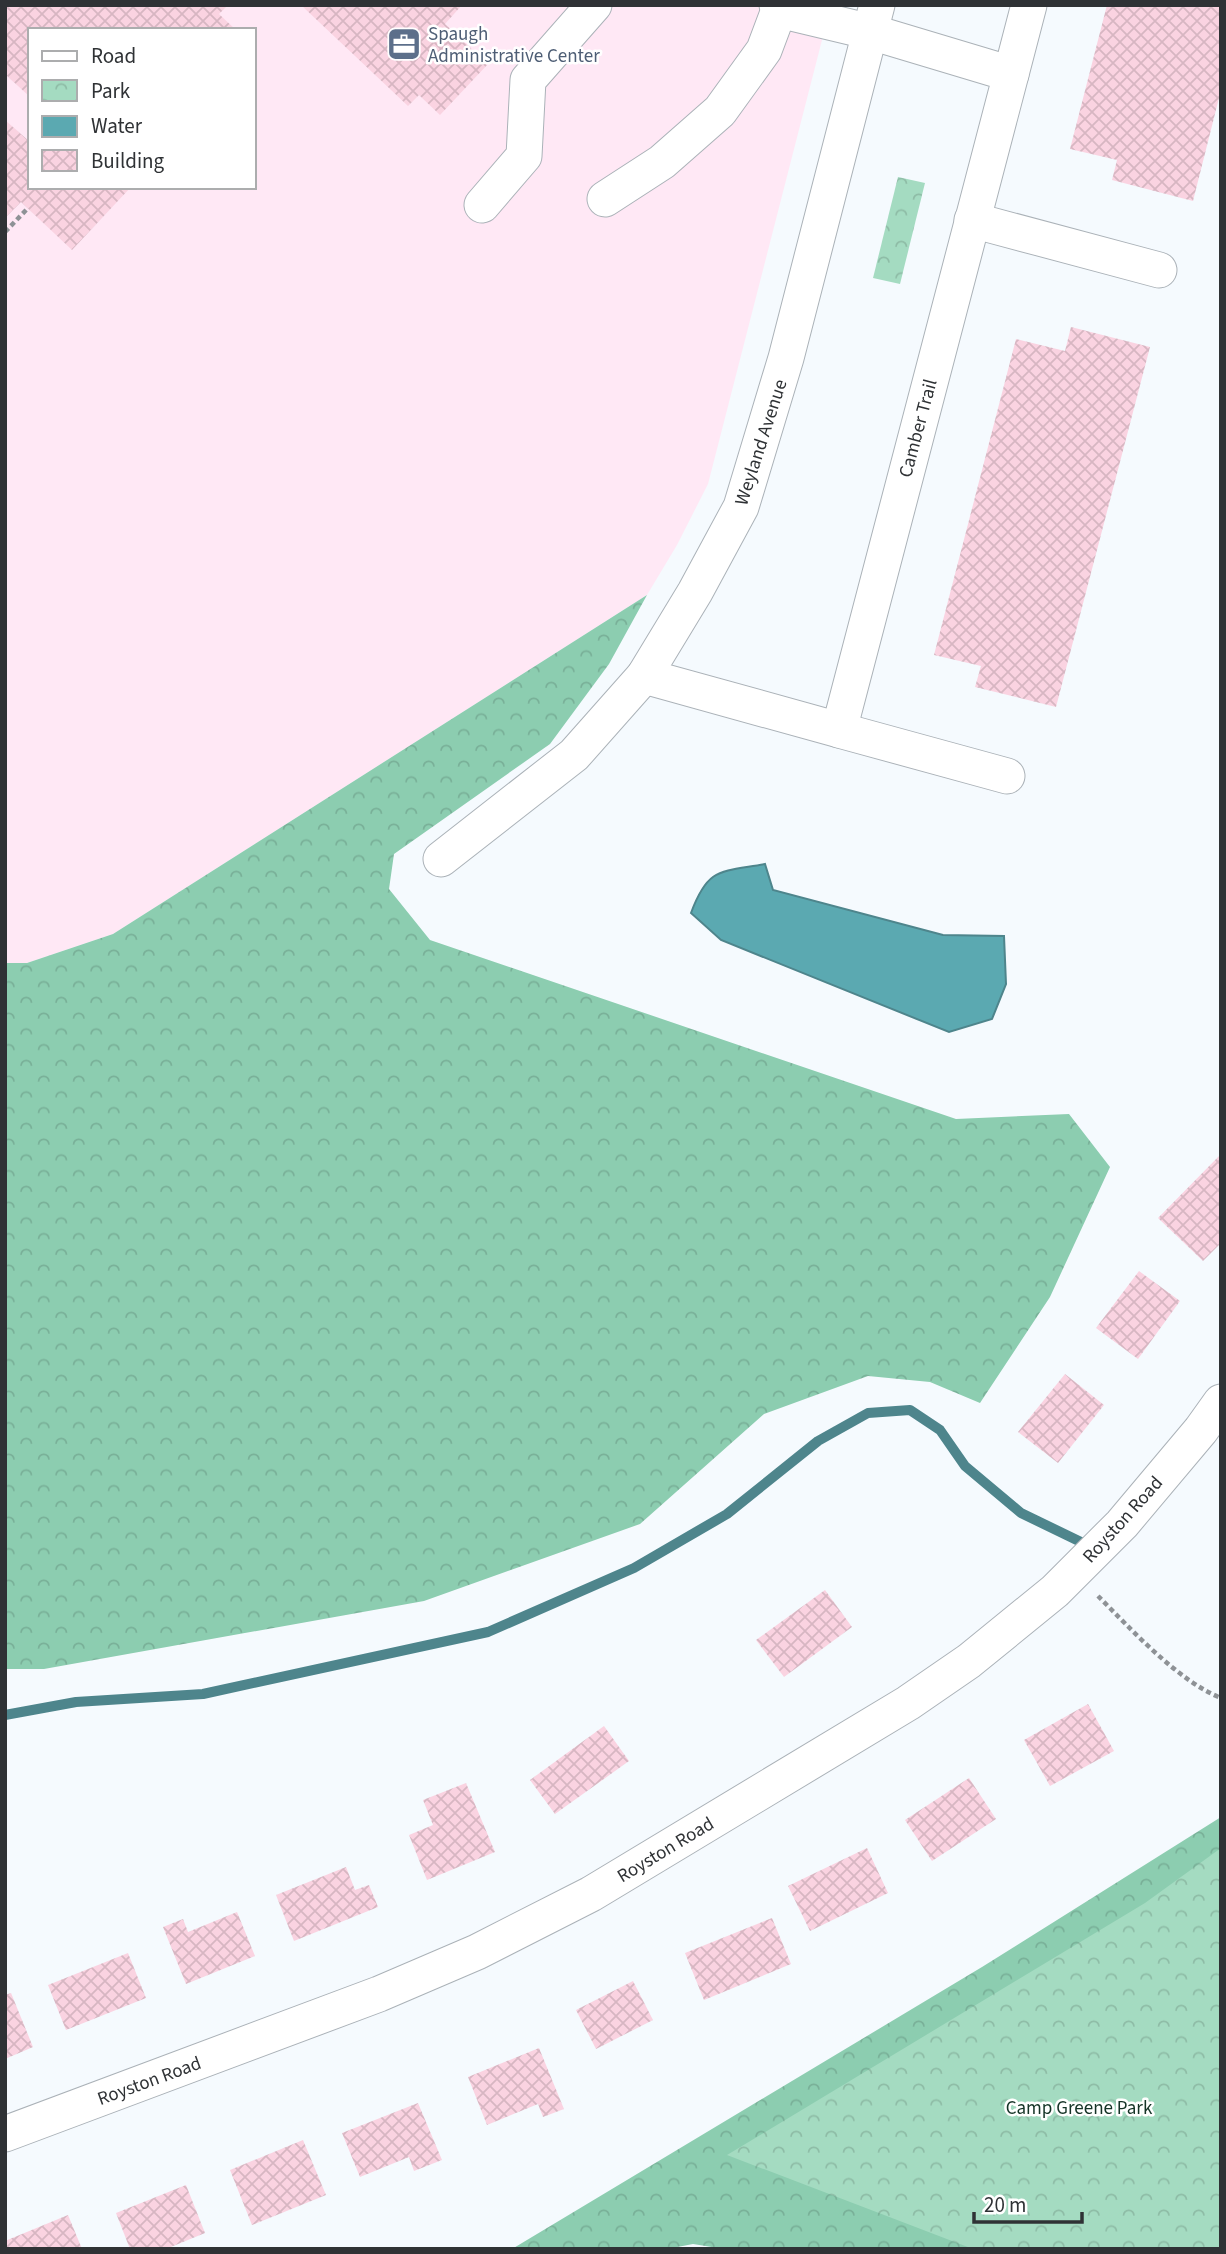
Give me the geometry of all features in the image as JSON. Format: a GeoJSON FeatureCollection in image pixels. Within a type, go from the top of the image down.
{"type":"FeatureCollection","features":[{"type":"Feature","properties":{"kind":"street"},"geometry":{"type":"LineString","coordinates":[[482,205],[524,156],[528,80],[594,5]]}},
{"type":"Feature","properties":{"kind":"street","name":"Camber Trail"},"geometry":{"type":"LineString","coordinates":[[839,730],[1029,5]]}},
{"type":"Feature","properties":{"kind":"street"},"geometry":{"type":"LineString","coordinates":[[606,199],[662,162],[720,111],[764,50],[778,8],[874,19],[1011,74]]}},
{"type":"Feature","properties":{"kind":"street","name":"Weyland Avenue"},"geometry":{"type":"LineString","coordinates":[[441,859],[574,755],[645,676],[741,507],[786,358],[874,19]]}},
{"type":"Feature","properties":{"kind":"street"},"geometry":{"type":"LineString","coordinates":[[972,220],[1159,270]]}},
{"type":"Feature","properties":{"kind":"street"},"geometry":{"type":"LineString","coordinates":[[645,676],[1007,776]]}},
{"type":"Feature","properties":{"kind":"street","name":"Royston Road"},"geometry":{"type":"LineString","coordinates":[[5,2134],[379,1994],[477,1952],[591,1894],[908,1703],[970,1661],[1055,1591],[1122,1524],[1201,1430],[1221,1402]]}},
{"type":"Feature","properties":{"kind":"path"},"geometry":{"type":"LineString","coordinates":[[5,232],[28,208]]}},
{"type":"Feature","properties":{"kind":"path"},"geometry":{"type":"LineString","coordinates":[[1074,1572],[1150,1648],[1207,1693],[1221,1698]]}},
{"type":"Feature","properties":{"kind":"shaded area"},"geometry":{"type":"Polygon","coordinates":[[[5,5],[831,5],[708,484],[677,545],[647,595],[113,934],[27,963],[5,963],[5,5]]]}},
{"type":"Feature","properties":{"kind":"green space"},"geometry":{"type":"Polygon","coordinates":[[[898,177],[925,183],[900,284],[873,278],[898,177]]]}},
{"type":"Feature","properties":{"kind":"green space"},"geometry":{"type":"Polygon","coordinates":[[[647,595],[609,664],[550,744],[394,854],[389,889],[430,940],[956,1119],[1069,1114],[1110,1167],[1050,1297],[980,1403],[930,1382],[868,1376],[764,1414],[640,1524],[424,1601],[44,1669],[5,1669],[5,963],[27,963],[113,934],[647,595]]]}},
{"type":"Feature","properties":{"kind":"green space","name":"Camp Greene Park"},"geometry":{"type":"Polygon","coordinates":[[[1221,1817],[1221,2043],[1165,2249],[724,2249],[693,2244],[667,2249],[512,2249],[982,1967],[1221,1817]]]}},
{"type":"Feature","properties":{"kind":"green space","name":"Camp Greene Park"},"geometry":{"type":"Polygon","coordinates":[[[1221,1848],[1221,2249],[973,2249],[727,2155],[1145,1903],[1221,1848]]]}},
{"type":"Feature","properties":{"kind":"water"},"geometry":{"type":"Polygon","coordinates":[[[765,864],[773,890],[943,935],[1004,936],[1006,984],[992,1019],[949,1032],[721,940],[691,913],[703,887],[710,879],[726,871],[765,864]]]}},
{"type":"Feature","properties":{"kind":"building"},"geometry":{"type":"Polygon","coordinates":[[[5,5],[228,5],[219,14],[234,28],[28,28],[28,95],[5,74],[5,5]]]}},
{"type":"Feature","properties":{"kind":"building","name":"Spaugh Administrative Center"},"geometry":{"type":"Polygon","coordinates":[[[301,5],[462,5],[445,24],[488,64],[440,115],[419,95],[408,106],[301,5]]]}},
{"type":"Feature","properties":{"kind":"building"},"geometry":{"type":"Polygon","coordinates":[[[1107,5],[1221,5],[1221,90],[1193,201],[1112,180],[1117,160],[1070,149],[1107,5]]]}},
{"type":"Feature","properties":{"kind":"building"},"geometry":{"type":"Polygon","coordinates":[[[5,120],[28,140],[28,189],[129,189],[72,250],[21,202],[5,218],[5,120]]]}},
{"type":"Feature","properties":{"kind":"building"},"geometry":{"type":"Polygon","coordinates":[[[1071,327],[1150,347],[1056,707],[975,687],[981,666],[934,655],[1016,339],[1065,351],[1071,327]]]}},
{"type":"Feature","properties":{"kind":"building"},"geometry":{"type":"Polygon","coordinates":[[[1221,1154],[1221,1243],[1203,1261],[1158,1218],[1221,1154]]]}},
{"type":"Feature","properties":{"kind":"building"},"geometry":{"type":"Polygon","coordinates":[[[1139,1271],[1180,1301],[1138,1359],[1096,1328],[1139,1271]]]}},
{"type":"Feature","properties":{"kind":"building"},"geometry":{"type":"Polygon","coordinates":[[[1065,1374],[1104,1405],[1058,1463],[1018,1432],[1065,1374]]]}},
{"type":"Feature","properties":{"kind":"building"},"geometry":{"type":"Polygon","coordinates":[[[825,1590],[852,1627],[784,1677],[756,1640],[825,1590]]]}},
{"type":"Feature","properties":{"kind":"building"},"geometry":{"type":"Polygon","coordinates":[[[1088,1704],[1114,1751],[1050,1786],[1024,1740],[1088,1704]]]}},
{"type":"Feature","properties":{"kind":"building"},"geometry":{"type":"Polygon","coordinates":[[[604,1726],[629,1761],[555,1814],[530,1780],[604,1726]]]}},
{"type":"Feature","properties":{"kind":"building"},"geometry":{"type":"Polygon","coordinates":[[[969,1778],[996,1819],[932,1861],[905,1820],[969,1778]]]}},
{"type":"Feature","properties":{"kind":"building"},"geometry":{"type":"Polygon","coordinates":[[[466,1783],[495,1852],[427,1880],[409,1835],[433,1825],[423,1800],[466,1783]]]}},
{"type":"Feature","properties":{"kind":"building"},"geometry":{"type":"Polygon","coordinates":[[[867,1848],[888,1893],[810,1931],[788,1886],[867,1848]]]}},
{"type":"Feature","properties":{"kind":"building"},"geometry":{"type":"Polygon","coordinates":[[[346,1867],[355,1890],[369,1885],[378,1907],[294,1941],[276,1895],[346,1867]]]}},
{"type":"Feature","properties":{"kind":"building"},"geometry":{"type":"Polygon","coordinates":[[[237,1912],[255,1956],[186,1984],[163,1927],[183,1919],[188,1932],[237,1912]]]}},
{"type":"Feature","properties":{"kind":"building"},"geometry":{"type":"Polygon","coordinates":[[[772,1918],[791,1964],[704,2000],[685,1953],[772,1918]]]}},
{"type":"Feature","properties":{"kind":"building"},"geometry":{"type":"Polygon","coordinates":[[[128,1953],[146,1998],[66,2030],[48,1985],[128,1953]]]}},
{"type":"Feature","properties":{"kind":"building"},"geometry":{"type":"Polygon","coordinates":[[[633,1981],[653,2020],[596,2049],[576,2010],[633,1981]]]}},
{"type":"Feature","properties":{"kind":"building"},"geometry":{"type":"Polygon","coordinates":[[[11,1993],[33,2047],[5,2059],[5,1995],[11,1993]]]}},
{"type":"Feature","properties":{"kind":"building"},"geometry":{"type":"Polygon","coordinates":[[[539,2048],[564,2109],[543,2117],[538,2104],[487,2125],[468,2077],[539,2048]]]}},
{"type":"Feature","properties":{"kind":"building"},"geometry":{"type":"Polygon","coordinates":[[[418,2103],[442,2160],[414,2171],[409,2157],[360,2177],[342,2133],[418,2103]]]}},
{"type":"Feature","properties":{"kind":"building"},"geometry":{"type":"Polygon","coordinates":[[[303,2140],[326,2195],[252,2225],[230,2170],[303,2140]]]}},
{"type":"Feature","properties":{"kind":"building"},"geometry":{"type":"Polygon","coordinates":[[[186,2185],[205,2233],[166,2249],[130,2249],[116,2213],[186,2185]]]}},
{"type":"Feature","properties":{"kind":"building"},"geometry":{"type":"Polygon","coordinates":[[[68,2215],[82,2249],[5,2249],[5,2241],[68,2215]]]}},
{"type":"Feature","properties":{"kind":"waterway"},"geometry":{"type":"LineString","coordinates":[[5,1715],[76,1702],[203,1694],[488,1632],[634,1568],[727,1514],[818,1441],[868,1413],[910,1410],[940,1430],[965,1466],[1021,1513],[1083,1543]]}},
{"type":"Feature","properties":{"kind":"place","name":"Spaugh Administrative Center"},"geometry":{"type":"Point","coordinates":[404,44]}}]}
